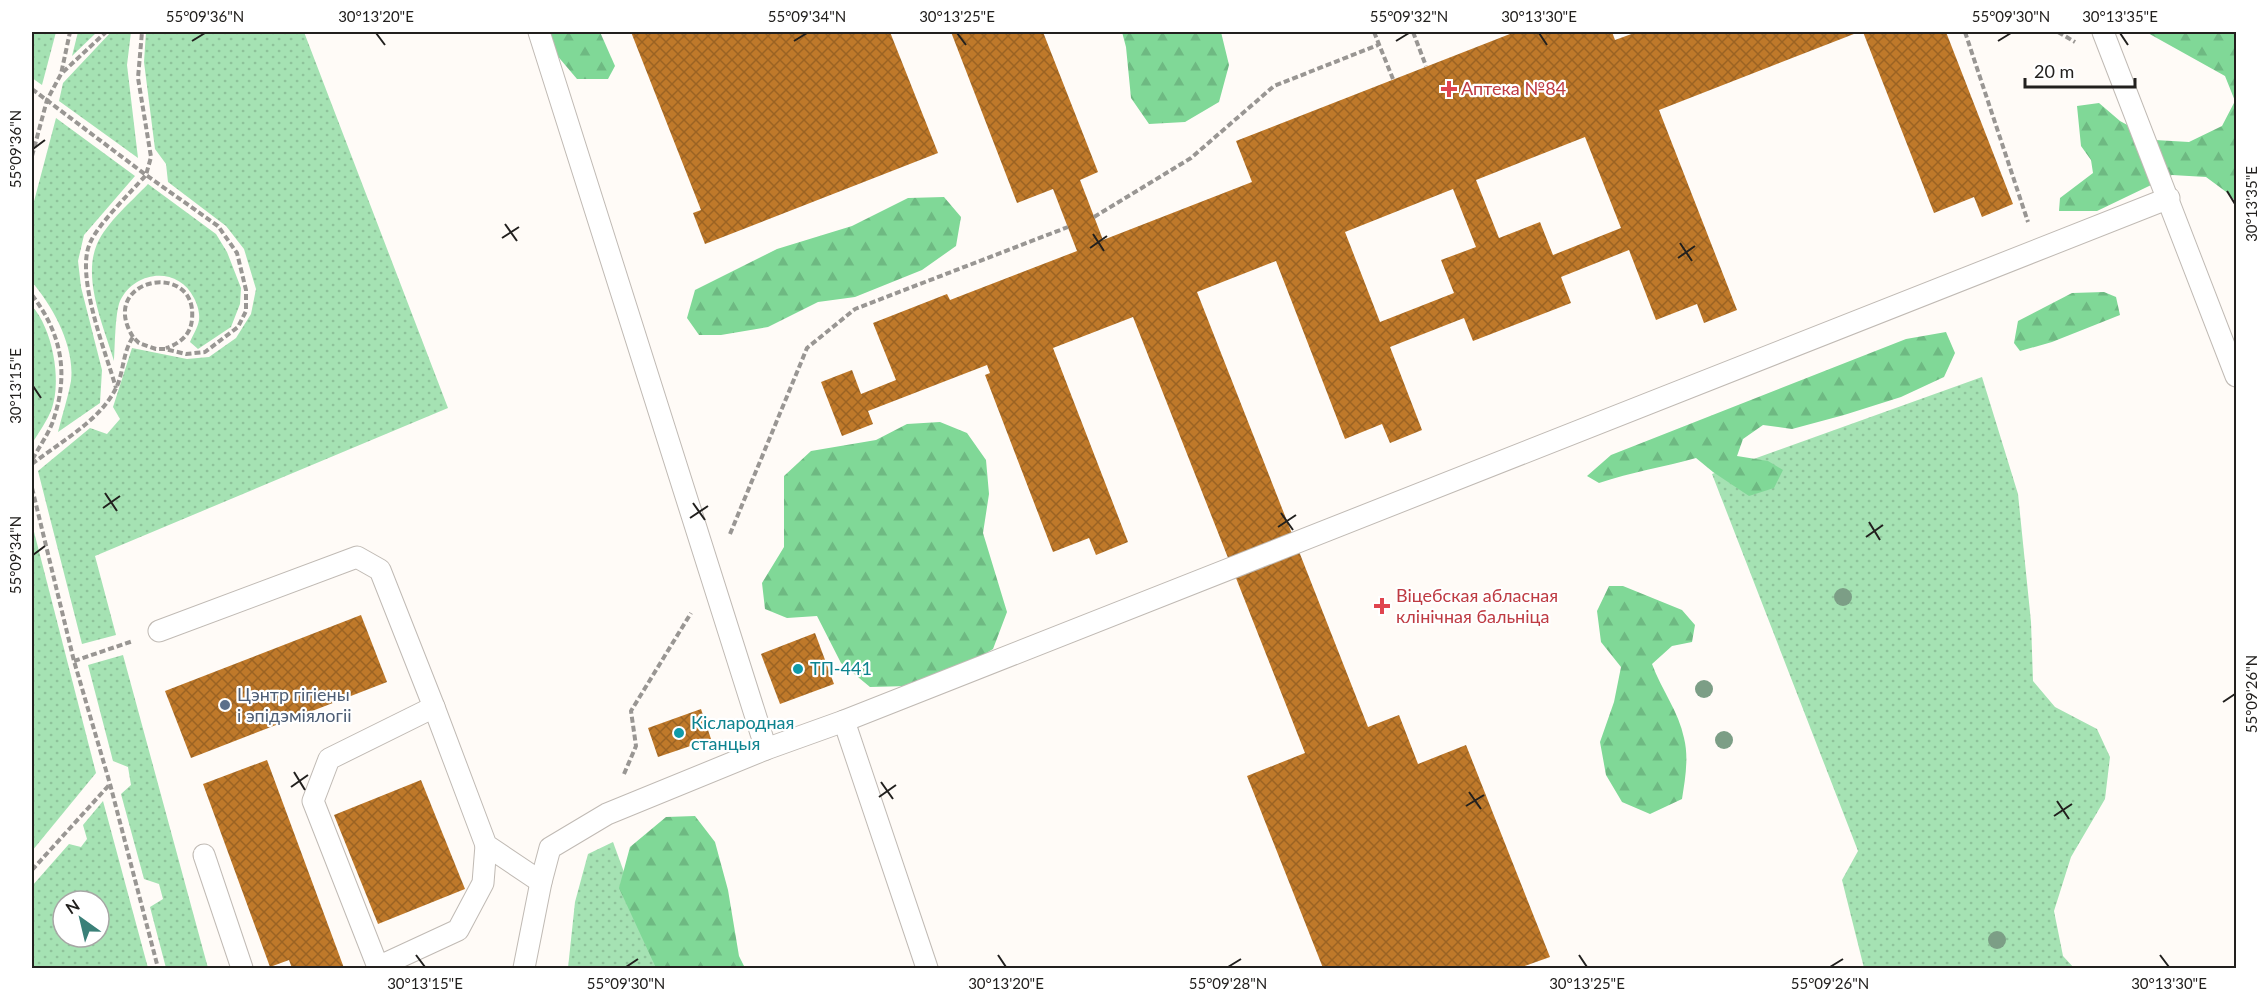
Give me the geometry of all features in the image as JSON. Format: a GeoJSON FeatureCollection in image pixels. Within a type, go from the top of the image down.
{"type":"FeatureCollection","features":[{"type":"Feature","properties":{"kind":"lane"},"geometry":{"type":"LineString","coordinates":[[539,32],[766,749]]}},
{"type":"Feature","properties":{"kind":"lane"},"geometry":{"type":"LineString","coordinates":[[2103,32],[2236,376]]}},
{"type":"Feature","properties":{"kind":"lane"},"geometry":{"type":"LineString","coordinates":[[524,969],[550,848],[607,814],[766,749],[844,721],[2169,198]]}},
{"type":"Feature","properties":{"kind":"lane"},"geometry":{"type":"LineString","coordinates":[[159,631],[357,556],[380,570],[434,707],[486,845],[483,883],[458,930],[377,968],[313,801],[329,759],[434,707]]}},
{"type":"Feature","properties":{"kind":"lane"},"geometry":{"type":"LineString","coordinates":[[844,721],[927,969]]}},
{"type":"Feature","properties":{"kind":"lane"},"geometry":{"type":"LineString","coordinates":[[486,845],[541,882]]}},
{"type":"Feature","properties":{"kind":"lane"},"geometry":{"type":"LineString","coordinates":[[204,855],[242,969]]}},
{"type":"Feature","properties":{"kind":"path"},"geometry":{"type":"LineString","coordinates":[[32,156],[47,100],[61,74],[70,32]]}},
{"type":"Feature","properties":{"kind":"path"},"geometry":{"type":"LineString","coordinates":[[61,74],[106,32]]}},
{"type":"Feature","properties":{"kind":"path"},"geometry":{"type":"LineString","coordinates":[[116,389],[92,306],[85,269],[90,243],[146,175],[151,157],[138,78],[142,32]]}},
{"type":"Feature","properties":{"kind":"path"},"geometry":{"type":"LineString","coordinates":[[1374,32],[1393,79]]}},
{"type":"Feature","properties":{"kind":"path"},"geometry":{"type":"LineString","coordinates":[[1413,32],[1426,66]]}},
{"type":"Feature","properties":{"kind":"path"},"geometry":{"type":"LineString","coordinates":[[1965,32],[2037,249]]}},
{"type":"Feature","properties":{"kind":"path"},"geometry":{"type":"LineString","coordinates":[[1094,217],[1191,158],[1274,86],[1378,45]]}},
{"type":"Feature","properties":{"kind":"path"},"geometry":{"type":"LineString","coordinates":[[32,89],[103,144],[218,226],[237,253],[246,290],[246,311],[238,327],[205,352],[186,354],[165,348],[147,347],[133,337],[125,321],[124,312],[130,296],[144,284],[152,282],[170,283],[185,293],[193,317],[187,334],[173,346],[165,348]]}},
{"type":"Feature","properties":{"kind":"path"},"geometry":{"type":"LineString","coordinates":[[730,534],[807,348],[855,309],[1068,227]]}},
{"type":"Feature","properties":{"kind":"path"},"geometry":{"type":"LineString","coordinates":[[32,295],[43,309],[58,341],[63,372],[54,420],[32,460]]}},
{"type":"Feature","properties":{"kind":"path"},"geometry":{"type":"LineString","coordinates":[[32,464],[102,411],[116,389],[128,344],[133,337]]}},
{"type":"Feature","properties":{"kind":"path"},"geometry":{"type":"LineString","coordinates":[[32,488],[74,661],[110,784],[158,969]]}},
{"type":"Feature","properties":{"kind":"path"},"geometry":{"type":"LineString","coordinates":[[607,814],[636,746],[631,711],[712,578]]}},
{"type":"Feature","properties":{"kind":"path"},"geometry":{"type":"LineString","coordinates":[[74,661],[159,631]]}},
{"type":"Feature","properties":{"kind":"path"},"geometry":{"type":"LineString","coordinates":[[32,870],[110,784]]}},
{"type":"Feature","properties":{"kind":"green space"},"geometry":{"type":"Polygon","coordinates":[[[32,32],[56,32],[42,85],[32,78],[32,32]]]}},
{"type":"Feature","properties":{"kind":"green space"},"geometry":{"type":"Polygon","coordinates":[[[78,32],[97,32],[72,56],[78,32]]]}},
{"type":"Feature","properties":{"kind":"green space"},"geometry":{"type":"Polygon","coordinates":[[[111,32],[131,32],[127,65],[138,158],[59,101],[63,83],[111,32]]]}},
{"type":"Feature","properties":{"kind":"green space"},"geometry":{"type":"Polygon","coordinates":[[[146,32],[304,32],[448,408],[95,556],[116,635],[82,644],[38,471],[90,428],[107,434],[120,419],[113,407],[132,348],[187,359],[209,357],[236,338],[251,314],[256,289],[244,249],[226,226],[168,182],[166,164],[155,149],[144,62],[146,32]]]}},
{"type":"Feature","properties":{"kind":"green space"},"geometry":{"type":"Polygon","coordinates":[[[550,32],[600,32],[615,66],[608,79],[577,79],[555,53],[550,32]]]}},
{"type":"Feature","properties":{"kind":"green space"},"geometry":{"type":"Polygon","coordinates":[[[1122,32],[1221,32],[1229,65],[1219,102],[1185,122],[1149,124],[1131,98],[1126,47],[1122,32]]]}},
{"type":"Feature","properties":{"kind":"green space"},"geometry":{"type":"Polygon","coordinates":[[[2146,32],[2236,32],[2236,202],[2206,177],[2172,175],[2097,211],[2059,211],[2060,198],[2093,173],[2091,160],[2081,146],[2077,106],[2099,103],[2120,121],[2155,140],[2189,142],[2222,126],[2235,101],[2225,76],[2146,32]]]}},
{"type":"Feature","properties":{"kind":"green space"},"geometry":{"type":"Polygon","coordinates":[[[56,118],[135,176],[84,235],[78,261],[81,287],[102,370],[100,403],[58,432],[71,381],[70,354],[55,315],[32,282],[32,209],[56,118]]]}},
{"type":"Feature","properties":{"kind":"green space"},"geometry":{"type":"Polygon","coordinates":[[[148,184],[216,234],[227,252],[241,288],[240,304],[231,327],[198,349],[190,342],[198,323],[199,311],[187,288],[168,277],[146,278],[127,291],[118,306],[114,361],[96,303],[92,272],[93,258],[101,236],[120,212],[148,184]]]}},
{"type":"Feature","properties":{"kind":"green space"},"geometry":{"type":"Polygon","coordinates":[[[944,197],[961,217],[956,246],[922,270],[855,297],[818,302],[768,327],[721,335],[699,335],[687,318],[695,290],[777,249],[852,226],[908,198],[944,197]]]}},
{"type":"Feature","properties":{"kind":"green space"},"geometry":{"type":"Polygon","coordinates":[[[2104,292],[2116,297],[2120,315],[2052,342],[2020,351],[2014,343],[2018,321],[2072,293],[2104,292]]]}},
{"type":"Feature","properties":{"kind":"green space"},"geometry":{"type":"Polygon","coordinates":[[[32,306],[50,340],[56,383],[52,408],[32,444],[32,306]]]}},
{"type":"Feature","properties":{"kind":"green space"},"geometry":{"type":"Polygon","coordinates":[[[1946,332],[1955,353],[1944,377],[1901,397],[1792,429],[1763,425],[1743,439],[1737,456],[1768,461],[1783,470],[1774,488],[1749,496],[1696,458],[1599,483],[1587,476],[1611,455],[1906,339],[1946,332]]]}},
{"type":"Feature","properties":{"kind":"green space"},"geometry":{"type":"Polygon","coordinates":[[[1982,377],[2018,494],[2031,622],[2033,681],[2055,707],[2097,729],[2110,757],[2105,799],[2071,857],[2054,911],[2063,956],[2074,968],[1864,968],[1842,880],[1858,851],[1712,474],[1982,377]]]}},
{"type":"Feature","properties":{"kind":"green space"},"geometry":{"type":"Polygon","coordinates":[[[940,422],[967,433],[986,460],[989,494],[983,533],[1007,612],[993,649],[953,673],[909,686],[870,687],[841,663],[817,616],[787,618],[765,609],[762,583],[784,547],[784,476],[811,451],[876,440],[907,424],[940,422]]]}},
{"type":"Feature","properties":{"kind":"green space"},"geometry":{"type":"Polygon","coordinates":[[[32,524],[96,773],[32,851],[32,524]]]}},
{"type":"Feature","properties":{"kind":"green space"},"geometry":{"type":"Polygon","coordinates":[[[1609,586],[1623,586],[1682,610],[1695,625],[1692,642],[1672,646],[1652,664],[1682,728],[1686,761],[1682,799],[1650,814],[1622,802],[1606,775],[1600,742],[1614,702],[1621,667],[1601,642],[1597,611],[1609,586]]]}},
{"type":"Feature","properties":{"kind":"green space"},"geometry":{"type":"Polygon","coordinates":[[[123,655],[208,968],[166,968],[150,907],[163,899],[159,884],[144,879],[121,794],[131,785],[128,767],[113,761],[88,665],[123,655]]]}},
{"type":"Feature","properties":{"kind":"green space"},"geometry":{"type":"Polygon","coordinates":[[[103,801],[148,968],[34,968],[32,964],[32,886],[69,844],[81,847],[87,839],[83,825],[103,801]]]}},
{"type":"Feature","properties":{"kind":"green space"},"geometry":{"type":"Polygon","coordinates":[[[695,816],[715,842],[728,890],[739,956],[745,968],[656,968],[619,888],[630,847],[666,817],[695,816]]]}},
{"type":"Feature","properties":{"kind":"green space"},"geometry":{"type":"Polygon","coordinates":[[[613,842],[659,968],[568,968],[575,902],[588,854],[613,842]]]}},
{"type":"Feature","properties":{"kind":"building"},"geometry":{"type":"Polygon","coordinates":[[[631,32],[890,32],[938,153],[705,244],[693,213],[701,210],[631,32]]]}},
{"type":"Feature","properties":{"kind":"building"},"geometry":{"type":"Polygon","coordinates":[[[951,32],[1043,32],[1098,172],[1080,180],[1103,240],[1252,182],[1236,141],[1515,32],[1612,32],[1615,40],[1637,32],[1859,32],[1659,110],[1737,310],[1704,323],[1697,304],[1656,320],[1629,250],[1561,277],[1571,303],[1473,341],[1464,318],[1390,347],[1422,430],[1390,443],[1382,424],[1345,439],[1276,261],[1197,292],[1368,727],[1399,715],[1418,764],[1466,745],[1550,957],[1519,968],[1323,968],[1247,776],[1305,753],[1133,317],[1053,348],[1128,542],[1096,555],[1089,538],[1053,552],[985,375],[990,373],[987,365],[868,411],[873,424],[842,436],[821,382],[852,370],[861,394],[896,380],[873,323],[947,294],[950,300],[1077,251],[1053,189],[1017,203],[951,32]],[[1585,137],[1476,180],[1499,238],[1540,222],[1553,255],[1621,228],[1585,137]],[[1453,189],[1345,232],[1380,322],[1454,293],[1441,260],[1476,247],[1453,189]]]}},
{"type":"Feature","properties":{"kind":"building"},"geometry":{"type":"Polygon","coordinates":[[[1863,32],[1946,32],[2013,204],[1982,217],[1974,197],[1934,213],[1863,32]]]}},
{"type":"Feature","properties":{"kind":"building"},"geometry":{"type":"Polygon","coordinates":[[[361,615],[387,682],[191,758],[165,691],[361,615]]]}},
{"type":"Feature","properties":{"kind":"building","name":"ТП-441"},"geometry":{"type":"Polygon","coordinates":[[[815,633],[834,684],[780,704],[761,654],[815,633]]]}},
{"type":"Feature","properties":{"kind":"building","name":"Кіслародная станцыя"},"geometry":{"type":"Polygon","coordinates":[[[701,709],[711,739],[658,757],[648,728],[701,709]]]}},
{"type":"Feature","properties":{"kind":"building"},"geometry":{"type":"Polygon","coordinates":[[[267,760],[344,968],[292,968],[289,960],[270,967],[203,784],[267,760]]]}},
{"type":"Feature","properties":{"kind":"building"},"geometry":{"type":"Polygon","coordinates":[[[421,780],[465,889],[378,924],[334,815],[421,780]]]}},
{"type":"Feature","properties":{"kind":"place","name":"Аптека №84"},"geometry":{"type":"Point","coordinates":[1449,89]}},
{"type":"Feature","properties":{"kind":"place","name":"Віцебская абласная клінічная бальніца"},"geometry":{"type":"Point","coordinates":[1382,606]}},
{"type":"Feature","properties":{"kind":"place","name":"ТП-441"},"geometry":{"type":"Point","coordinates":[798,669]}},
{"type":"Feature","properties":{"kind":"place","name":"Цэнтр гігіены і эпідэміялогіі"},"geometry":{"type":"Point","coordinates":[225,705]}},
{"type":"Feature","properties":{"kind":"place","name":"Кіслародная станцыя"},"geometry":{"type":"Point","coordinates":[679,733]}}]}
